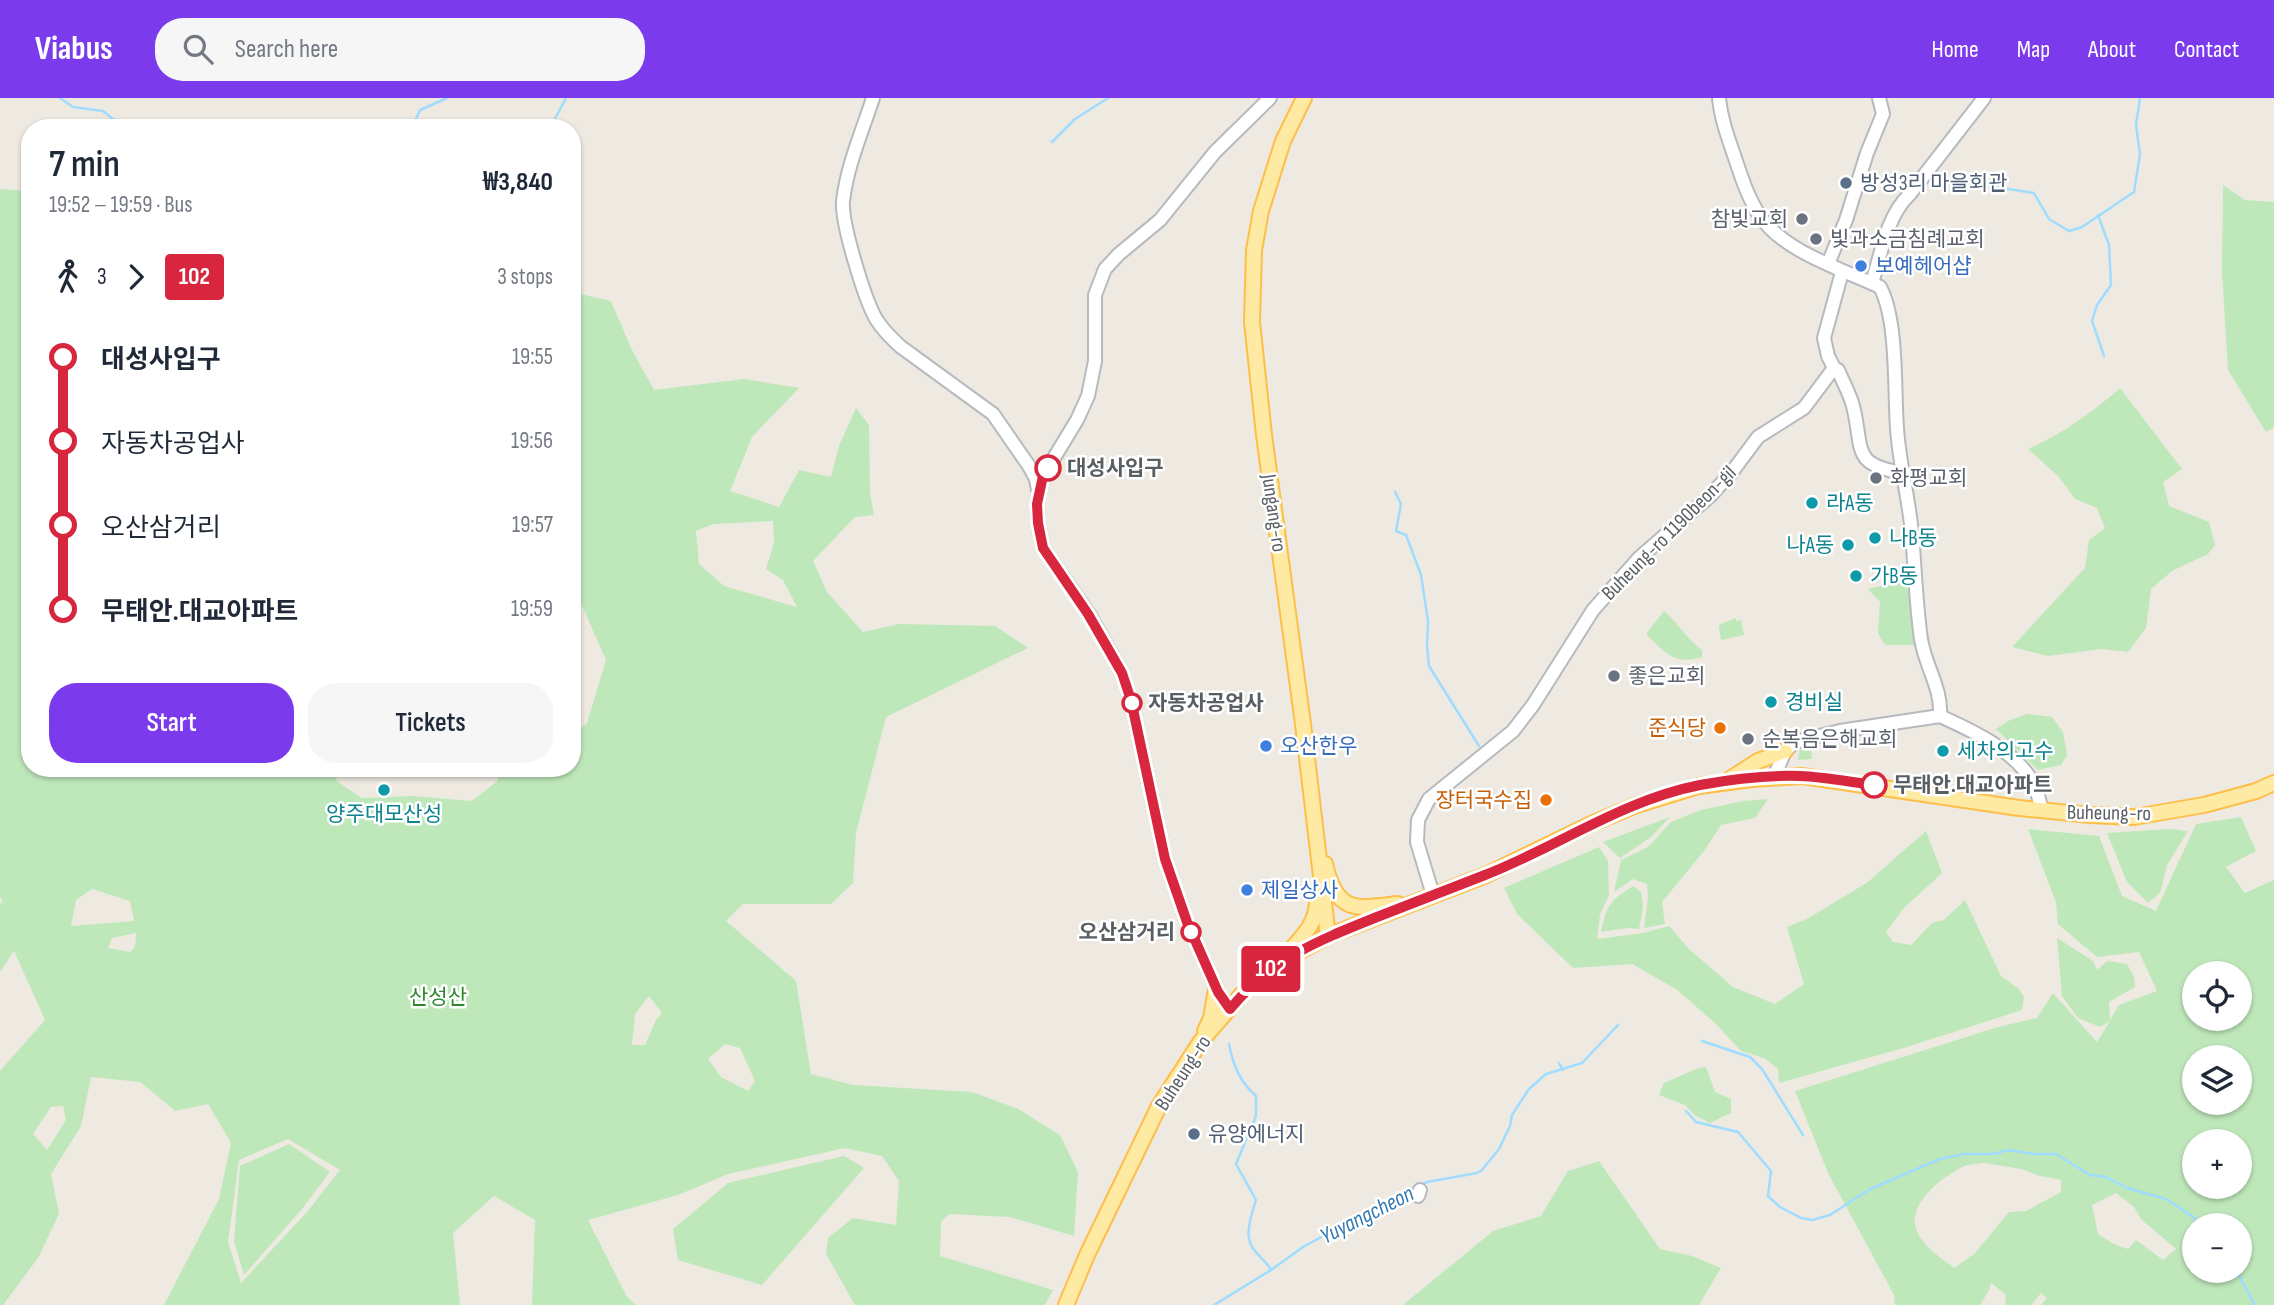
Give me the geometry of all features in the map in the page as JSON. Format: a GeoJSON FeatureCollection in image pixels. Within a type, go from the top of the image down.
{"type":"FeatureCollection","features":[{"type":"Feature","properties":{"kind":"main road","name":"Jungang-ro"},"geometry":{"type":"LineString","coordinates":[[1304,98],[1283,141],[1261,211],[1254,250],[1252,322],[1328,936]]}},
{"type":"Feature","properties":{"kind":"main road"},"geometry":{"type":"LineString","coordinates":[[1723,783],[1758,761],[1785,751]]}},
{"type":"Feature","properties":{"kind":"main road","name":"Buheung-ro"},"geometry":{"type":"LineString","coordinates":[[1066,1305],[1153,1118],[1201,1041],[1243,993],[1277,965],[1328,936],[1486,875],[1634,806],[1699,786],[1802,776],[2042,810],[2134,817],[2204,805],[2274,783]]}},
{"type":"Feature","properties":{"kind":"main road"},"geometry":{"type":"LineString","coordinates":[[1313,813],[1326,872],[1343,902],[1361,909],[1416,901]]}},
{"type":"Feature","properties":{"kind":"main road"},"geometry":{"type":"LineString","coordinates":[[1277,965],[1312,926],[1317,910],[1319,864]]}},
{"type":"Feature","properties":{"kind":"main road"},"geometry":{"type":"LineString","coordinates":[[1201,1041],[1211,1018],[1216,989]]}},
{"type":"Feature","properties":{"kind":"street"},"geometry":{"type":"LineString","coordinates":[[873,98],[848,173],[842,205],[849,240],[872,311],[901,347],[993,414],[1029,466],[1039,492]]}},
{"type":"Feature","properties":{"kind":"street"},"geometry":{"type":"LineString","coordinates":[[1230,1009],[1216,989],[1187,922],[1165,859],[1126,684],[1106,642],[1043,548],[1038,523],[1039,492],[1043,476],[1077,420],[1088,396],[1095,361],[1096,295],[1105,269],[1160,220],[1215,152],[1270,98]]}},
{"type":"Feature","properties":{"kind":"street"},"geometry":{"type":"LineString","coordinates":[[1718,98],[1720,114],[1759,215],[1780,238],[1842,272],[1880,287],[1884,293],[1890,315],[1897,432],[1912,537],[1916,602],[1923,652],[1938,690],[1940,716]]}},
{"type":"Feature","properties":{"kind":"street"},"geometry":{"type":"LineString","coordinates":[[1828,264],[1846,220],[1867,153],[1884,114],[1879,98]]}},
{"type":"Feature","properties":{"kind":"street"},"geometry":{"type":"LineString","coordinates":[[1872,283],[1888,231],[1900,204],[1984,98]]}},
{"type":"Feature","properties":{"kind":"street"},"geometry":{"type":"LineString","coordinates":[[1842,272],[1824,338],[1828,356],[1838,370],[1853,406],[1863,456],[1875,467],[1904,473]]}},
{"type":"Feature","properties":{"kind":"street","name":"Buheung-ro 1190beon-gil"},"geometry":{"type":"LineString","coordinates":[[1433,895],[1417,842],[1418,820],[1429,799],[1513,731],[1604,596],[1639,558],[1710,496],[1758,437],[1804,408],[1834,368]]}},
{"type":"Feature","properties":{"kind":"street"},"geometry":{"type":"LineString","coordinates":[[1774,777],[1785,751],[1795,742],[1899,721],[1940,716],[1976,733],[2002,750],[2023,769],[2035,786],[2042,810]]}},
{"type":"Feature","properties":{"kind":"green space"},"geometry":{"type":"Polygon","coordinates":[[[2223,185],[2245,200],[2274,202],[2274,427],[2266,432],[2228,370],[2222,272],[2223,185]]]}},
{"type":"Feature","properties":{"kind":"green space","name":"산성산"},"geometry":{"type":"Polygon","coordinates":[[[0,189],[21,190],[21,777],[335,777],[362,798],[413,796],[472,801],[499,777],[581,777],[581,728],[587,723],[606,660],[581,603],[581,294],[611,301],[631,348],[654,390],[744,379],[799,388],[752,437],[730,491],[779,507],[799,470],[831,477],[839,446],[856,408],[869,425],[870,493],[874,515],[855,517],[813,561],[827,592],[863,632],[899,624],[995,626],[1028,648],[886,717],[856,833],[853,883],[831,904],[743,904],[726,921],[796,981],[811,1074],[853,1085],[972,1092],[1018,1109],[1060,1135],[1078,1172],[1074,1236],[1010,1217],[949,1214],[941,1222],[940,1256],[1053,1290],[1045,1305],[855,1305],[826,1254],[828,1238],[853,1218],[896,1225],[899,1181],[882,1156],[845,1148],[728,1174],[678,1195],[588,1220],[627,1297],[636,1305],[532,1305],[535,1220],[494,1196],[453,1233],[460,1305],[164,1305],[219,1199],[231,1143],[208,1104],[175,1111],[140,1082],[91,1077],[81,1126],[51,1174],[59,1214],[38,1258],[3,1305],[0,1305],[0,1071],[45,1020],[14,951],[0,972],[0,904],[3,901],[0,897],[0,189]],[[773,521],[713,524],[696,531],[699,564],[724,586],[797,607],[783,580],[766,569],[774,543],[773,521]],[[92,889],[76,900],[71,926],[134,921],[130,901],[92,889]],[[136,933],[112,938],[108,948],[130,952],[135,947],[136,933]],[[649,996],[635,1014],[632,1045],[645,1045],[662,1013],[649,996]],[[725,1044],[708,1059],[721,1077],[748,1091],[755,1081],[740,1048],[725,1044]],[[63,1106],[51,1107],[33,1134],[47,1150],[66,1120],[63,1106]],[[288,1139],[239,1160],[228,1242],[241,1283],[307,1212],[340,1170],[288,1139]]]}},
{"type":"Feature","properties":{"kind":"green space"},"geometry":{"type":"Polygon","coordinates":[[[2120,388],[2182,469],[2163,482],[2169,506],[2209,522],[2215,545],[2208,554],[2172,571],[2151,589],[2146,628],[2128,652],[2102,649],[2048,656],[2012,647],[2085,568],[2089,540],[2105,528],[2097,508],[2075,499],[2059,477],[2028,449],[2076,422],[2120,388]]]}},
{"type":"Feature","properties":{"kind":"green space"},"geometry":{"type":"Polygon","coordinates":[[[1906,580],[1916,645],[1885,645],[1878,633],[1880,602],[1868,589],[1906,580]]]}},
{"type":"Feature","properties":{"kind":"green space"},"geometry":{"type":"Polygon","coordinates":[[[1664,611],[1702,650],[1702,657],[1684,660],[1671,656],[1646,634],[1664,611]]]}},
{"type":"Feature","properties":{"kind":"green space"},"geometry":{"type":"Polygon","coordinates":[[[1736,618],[1736,621],[1741,620],[1744,635],[1721,640],[1720,624],[1736,618]]]}},
{"type":"Feature","properties":{"kind":"green space"},"geometry":{"type":"Polygon","coordinates":[[[2027,714],[2052,717],[2063,732],[2067,755],[2061,765],[2038,770],[1996,729],[2027,714]]]}},
{"type":"Feature","properties":{"kind":"green space"},"geometry":{"type":"Polygon","coordinates":[[[1810,742],[1812,759],[1798,760],[1800,747],[1810,742]]]}},
{"type":"Feature","properties":{"kind":"green space"},"geometry":{"type":"Polygon","coordinates":[[[1768,799],[1755,818],[1721,825],[1704,851],[1662,902],[1665,924],[1644,928],[1647,884],[1633,879],[1614,892],[1621,860],[1648,847],[1671,822],[1701,810],[1768,799]]]}},
{"type":"Feature","properties":{"kind":"green space"},"geometry":{"type":"Polygon","coordinates":[[[1670,817],[1651,837],[1620,858],[1603,842],[1670,817]]]}},
{"type":"Feature","properties":{"kind":"green space"},"geometry":{"type":"Polygon","coordinates":[[[2241,817],[2256,851],[2226,867],[2245,893],[2274,880],[2274,1305],[2041,1305],[2047,1298],[2041,1293],[2031,1305],[2006,1305],[2005,1294],[1991,1283],[1980,1305],[1895,1305],[1894,1295],[1828,1173],[1795,1091],[1998,1027],[2037,1018],[2053,993],[2097,1042],[2110,1021],[2100,1027],[2078,1018],[2062,996],[2057,938],[2093,961],[2097,970],[2107,961],[2127,964],[2134,977],[2135,987],[2109,1002],[2110,1020],[2119,1005],[2157,991],[2139,952],[2097,957],[2058,924],[2056,902],[2028,829],[2099,836],[2122,896],[2156,911],[2196,824],[2241,817]],[[1984,1163],[1967,1165],[1949,1175],[1930,1190],[1917,1209],[1915,1219],[1919,1235],[1932,1251],[1954,1268],[1974,1254],[2009,1212],[2026,1211],[2061,1192],[2061,1180],[2021,1169],[1984,1163]],[[2116,1193],[2092,1205],[2098,1234],[2114,1244],[2128,1249],[2136,1240],[2163,1260],[2176,1249],[2116,1193]]]}},
{"type":"Feature","properties":{"kind":"green space"},"geometry":{"type":"Polygon","coordinates":[[[2169,829],[2188,831],[2167,865],[2160,893],[2148,903],[2127,882],[2107,833],[2169,829]]]}},
{"type":"Feature","properties":{"kind":"green space"},"geometry":{"type":"Polygon","coordinates":[[[1926,831],[1942,873],[1904,908],[1886,932],[1893,942],[1911,945],[1932,923],[1944,920],[1965,900],[2001,976],[2019,989],[2024,997],[2022,1010],[1907,1047],[1779,1083],[1778,1069],[1764,1058],[1741,1051],[1715,1023],[1676,989],[1632,964],[1573,968],[1517,914],[1504,888],[1599,847],[1608,861],[1609,895],[1600,914],[1597,939],[1643,933],[1669,926],[1688,948],[1733,987],[1775,1004],[1804,984],[1787,927],[1807,919],[1868,882],[1926,831]]]}},
{"type":"Feature","properties":{"kind":"green space"},"geometry":{"type":"Polygon","coordinates":[[[1633,886],[1641,892],[1643,907],[1639,929],[1601,932],[1611,904],[1633,886]]]}},
{"type":"Feature","properties":{"kind":"green space"},"geometry":{"type":"Polygon","coordinates":[[[1706,1067],[1715,1092],[1731,1099],[1731,1113],[1710,1123],[1696,1116],[1685,1105],[1659,1095],[1664,1083],[1706,1067]]]}},
{"type":"Feature","properties":{"kind":"green space"},"geometry":{"type":"Polygon","coordinates":[[[289,1144],[330,1172],[302,1209],[244,1275],[234,1241],[240,1166],[289,1144]]]}},
{"type":"Feature","properties":{"kind":"green space"},"geometry":{"type":"Polygon","coordinates":[[[844,1156],[864,1168],[762,1285],[678,1260],[673,1229],[728,1183],[844,1156]]]}},
{"type":"Feature","properties":{"kind":"green space"},"geometry":{"type":"Polygon","coordinates":[[[1599,1161],[1660,1249],[1692,1256],[1721,1268],[1699,1305],[1403,1305],[1493,1231],[1541,1216],[1568,1171],[1599,1161]]]}},
{"type":"Feature","properties":{"kind":"waterway"},"geometry":{"type":"LineString","coordinates":[[60,98],[73,107],[103,111],[113,119]]}},
{"type":"Feature","properties":{"kind":"waterway"},"geometry":{"type":"LineString","coordinates":[[416,119],[420,110],[447,98]]}},
{"type":"Feature","properties":{"kind":"waterway"},"geometry":{"type":"LineString","coordinates":[[555,119],[566,98]]}},
{"type":"Feature","properties":{"kind":"waterway"},"geometry":{"type":"LineString","coordinates":[[1052,142],[1075,119],[1108,98]]}},
{"type":"Feature","properties":{"kind":"waterway"},"geometry":{"type":"LineString","coordinates":[[1957,181],[2034,193],[2049,219],[2069,231],[2082,227],[2134,192],[2140,154],[2136,125],[2140,98]]}},
{"type":"Feature","properties":{"kind":"waterway"},"geometry":{"type":"LineString","coordinates":[[2098,215],[2109,245],[2111,285],[2097,305],[2092,321],[2104,356]]}},
{"type":"Feature","properties":{"kind":"waterway"},"geometry":{"type":"LineString","coordinates":[[1395,492],[1401,504],[1396,531],[1406,535],[1421,575],[1428,621],[1429,666],[1479,746]]}},
{"type":"Feature","properties":{"kind":"waterway","name":"Yuyangcheon"},"geometry":{"type":"LineString","coordinates":[[1214,1305],[1303,1247],[1325,1235],[1362,1221],[1409,1190],[1427,1182],[1482,1170],[1499,1149],[1512,1115],[1529,1089],[1546,1074],[1582,1063],[1618,1025]]}},
{"type":"Feature","properties":{"kind":"waterway"},"geometry":{"type":"LineString","coordinates":[[1702,1041],[1750,1057],[1762,1069],[1803,1135]]}},
{"type":"Feature","properties":{"kind":"waterway"},"geometry":{"type":"LineString","coordinates":[[1229,1044],[1238,1073],[1256,1096],[1256,1116],[1236,1164],[1256,1200],[1250,1224],[1250,1242],[1271,1270]]}},
{"type":"Feature","properties":{"kind":"waterway"},"geometry":{"type":"LineString","coordinates":[[1559,1063],[1563,1070]]}},
{"type":"Feature","properties":{"kind":"waterway"},"geometry":{"type":"LineString","coordinates":[[1686,1111],[1696,1122],[1738,1132],[1771,1171],[1768,1196],[1780,1207],[1801,1218],[1812,1220],[1830,1215],[1870,1189],[1940,1159],[2009,1150],[2056,1154],[2090,1175],[2106,1177],[2127,1188],[2166,1199],[2187,1213]]}},
{"type":"Feature","properties":{"kind":"waterway"},"geometry":{"type":"LineString","coordinates":[[2243,1283],[2255,1305]]}},
{"type":"Feature","properties":{"kind":"bus line","name":"102"},"geometry":{"type":"LineString","coordinates":[[1048,468],[1043,476],[1037,504],[1043,548],[1088,614],[1122,673],[1131,700],[1165,859],[1187,922],[1218,992],[1230,1009],[1243,993],[1265,974],[1328,936],[1486,875],[1591,824],[1664,795],[1699,786],[1774,777],[1802,776],[1874,785]]}},
{"type":"Feature","properties":{"kind":"place","name":"방성3리 마을회관"},"geometry":{"type":"Point","coordinates":[1846,183]}},
{"type":"Feature","properties":{"kind":"place","name":"참빛교회"},"geometry":{"type":"Point","coordinates":[1802,219]}},
{"type":"Feature","properties":{"kind":"place","name":"빛과소금침례교회"},"geometry":{"type":"Point","coordinates":[1816,239]}},
{"type":"Feature","properties":{"kind":"place","name":"보예헤어샵"},"geometry":{"type":"Point","coordinates":[1861,266]}},
{"type":"Feature","properties":{"kind":"place","name":"대성사입구"},"geometry":{"type":"Point","coordinates":[1048,468]}},
{"type":"Feature","properties":{"kind":"place","name":"화평교회"},"geometry":{"type":"Point","coordinates":[1876,478]}},
{"type":"Feature","properties":{"kind":"place","name":"라A동"},"geometry":{"type":"Point","coordinates":[1812,503]}},
{"type":"Feature","properties":{"kind":"place","name":"나B동"},"geometry":{"type":"Point","coordinates":[1875,538]}},
{"type":"Feature","properties":{"kind":"place","name":"나A동"},"geometry":{"type":"Point","coordinates":[1848,545]}},
{"type":"Feature","properties":{"kind":"place","name":"가B동"},"geometry":{"type":"Point","coordinates":[1856,576]}},
{"type":"Feature","properties":{"kind":"place","name":"좋은교회"},"geometry":{"type":"Point","coordinates":[1614,676]}},
{"type":"Feature","properties":{"kind":"place","name":"경비실"},"geometry":{"type":"Point","coordinates":[1771,702]}},
{"type":"Feature","properties":{"kind":"place","name":"자동차공업사"},"geometry":{"type":"Point","coordinates":[1132,703]}},
{"type":"Feature","properties":{"kind":"place","name":"준식당"},"geometry":{"type":"Point","coordinates":[1720,728]}},
{"type":"Feature","properties":{"kind":"place","name":"순복음은해교회"},"geometry":{"type":"Point","coordinates":[1748,739]}},
{"type":"Feature","properties":{"kind":"place","name":"오산한우"},"geometry":{"type":"Point","coordinates":[1266,746]}},
{"type":"Feature","properties":{"kind":"place","name":"세차의고수"},"geometry":{"type":"Point","coordinates":[1943,751]}},
{"type":"Feature","properties":{"kind":"place","name":"무태안.대교아파트"},"geometry":{"type":"Point","coordinates":[1874,785]}},
{"type":"Feature","properties":{"kind":"place","name":"양주대모산성"},"geometry":{"type":"Point","coordinates":[384,790]}},
{"type":"Feature","properties":{"kind":"place","name":"장터국수집"},"geometry":{"type":"Point","coordinates":[1546,800]}},
{"type":"Feature","properties":{"kind":"place","name":"제일상사"},"geometry":{"type":"Point","coordinates":[1247,890]}},
{"type":"Feature","properties":{"kind":"place","name":"오산삼거리"},"geometry":{"type":"Point","coordinates":[1191,932]}},
{"type":"Feature","properties":{"kind":"place","name":"유양에너지"},"geometry":{"type":"Point","coordinates":[1194,1134]}}]}
